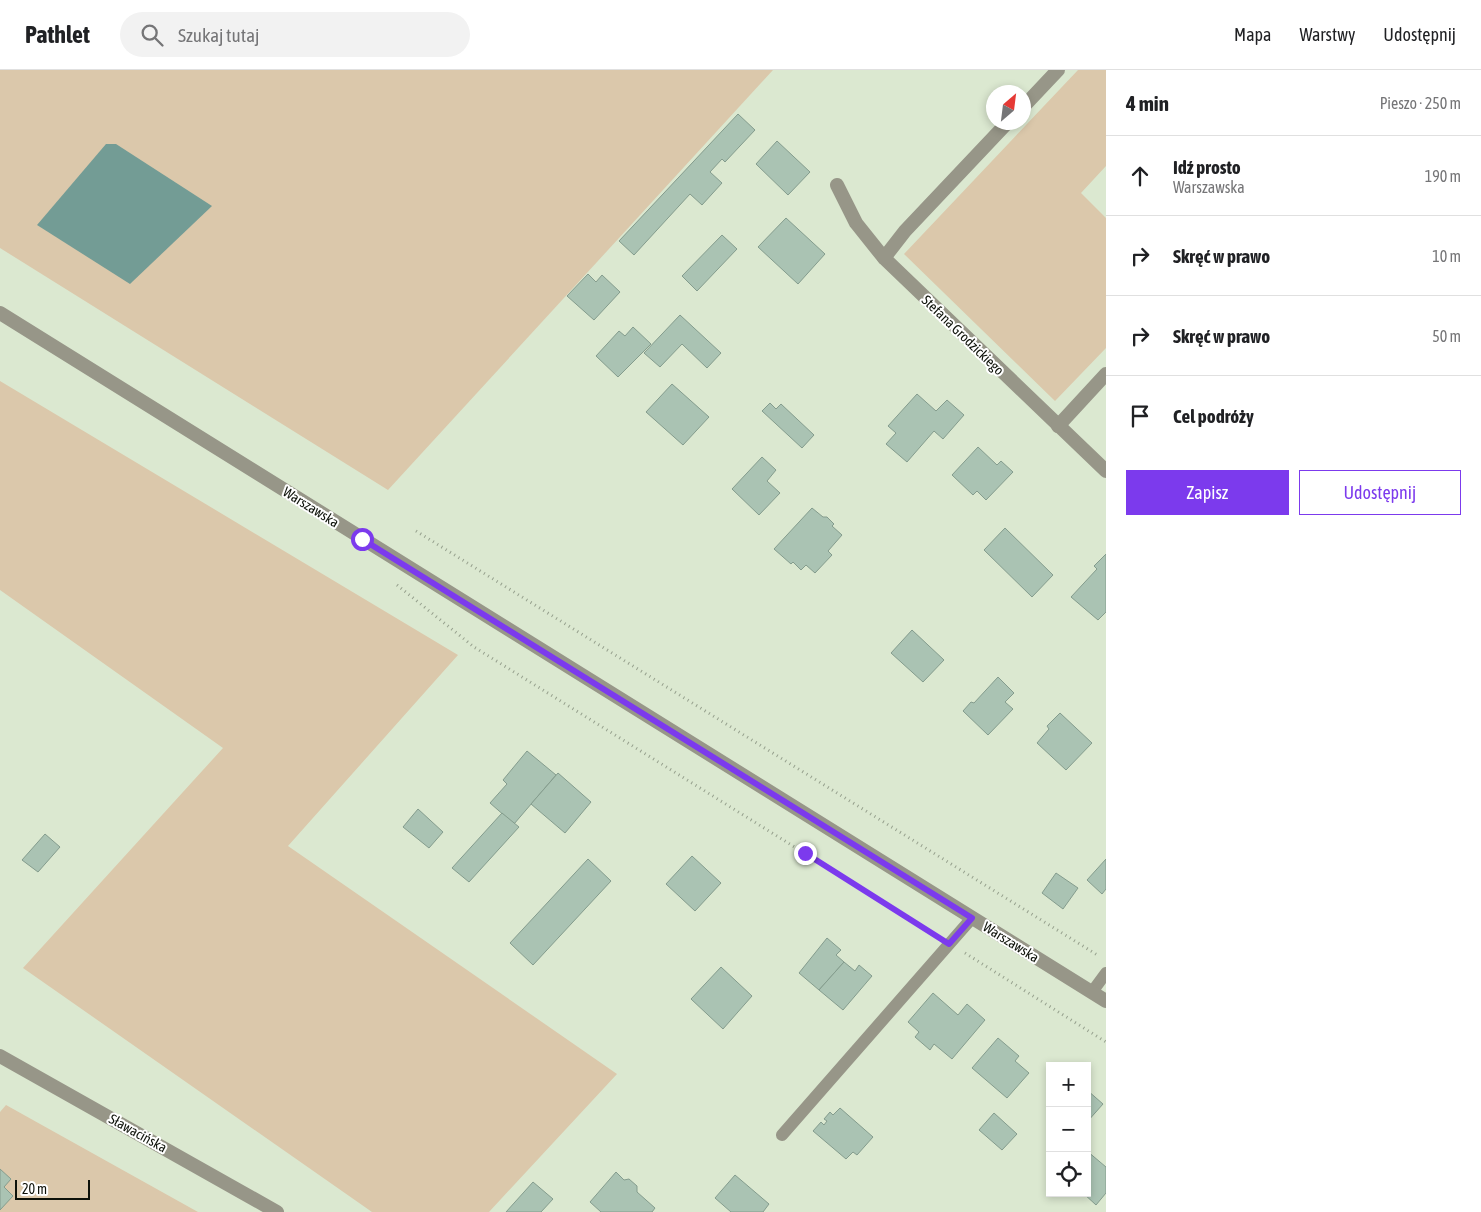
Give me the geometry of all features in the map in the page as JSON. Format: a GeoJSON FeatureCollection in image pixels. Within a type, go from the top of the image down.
{"type":"FeatureCollection","features":[{"type":"Feature","properties":{"kind":"street"},"geometry":{"type":"LineString","coordinates":[[1031,99],[1058,70]]}},
{"type":"Feature","properties":{"kind":"street"},"geometry":{"type":"LineString","coordinates":[[884,258],[905,230],[1000,130]]}},
{"type":"Feature","properties":{"kind":"street","name":"Stefana Grodzickiego"},"geometry":{"type":"LineString","coordinates":[[837,185],[856,223],[884,258],[1106,471]]}},
{"type":"Feature","properties":{"kind":"street","name":"Warszawska"},"geometry":{"type":"LineString","coordinates":[[0,312],[1106,1001]]}},
{"type":"Feature","properties":{"kind":"street"},"geometry":{"type":"LineString","coordinates":[[1058,426],[1106,374]]}},
{"type":"Feature","properties":{"kind":"street","name":"Sławacińska"},"geometry":{"type":"LineString","coordinates":[[2,1060],[278,1212]]}},
{"type":"Feature","properties":{"kind":"lane"},"geometry":{"type":"LineString","coordinates":[[782,1135],[972,918]]}},
{"type":"Feature","properties":{"kind":"lane"},"geometry":{"type":"LineString","coordinates":[[1092,992],[1106,973]]}},
{"type":"Feature","properties":{"kind":"path"},"geometry":{"type":"LineString","coordinates":[[416,531],[1106,960]]}},
{"type":"Feature","properties":{"kind":"path"},"geometry":{"type":"LineString","coordinates":[[390,579],[474,647],[1106,1042]]}},
{"type":"Feature","properties":{"kind":"shaded area"},"geometry":{"type":"Polygon","coordinates":[[[0,70],[773,70],[388,490],[0,248],[0,70]]]}},
{"type":"Feature","properties":{"kind":"shaded area"},"geometry":{"type":"Polygon","coordinates":[[[1078,70],[1106,70],[1106,166],[1081,193],[1106,218],[1106,348],[1055,401],[904,254],[1021,130],[1031,130],[1031,120],[1078,70]]]}},
{"type":"Feature","properties":{"kind":"shaded area"},"geometry":{"type":"Polygon","coordinates":[[[0,381],[458,655],[288,846],[617,1074],[489,1212],[372,1212],[23,968],[223,748],[0,590],[0,381]]]}},
{"type":"Feature","properties":{"kind":"shaded area"},"geometry":{"type":"Polygon","coordinates":[[[6,1105],[198,1212],[0,1212],[0,1112],[6,1105]]]}},
{"type":"Feature","properties":{"kind":"water"},"geometry":{"type":"Polygon","coordinates":[[[106,144],[116,144],[212,206],[130,284],[37,225],[106,144]]]}},
{"type":"Feature","properties":{"kind":"building"},"geometry":{"type":"Polygon","coordinates":[[[738,114],[755,130],[725,162],[722,159],[710,172],[722,183],[702,205],[690,194],[634,255],[619,241],[738,114]]]}},
{"type":"Feature","properties":{"kind":"building"},"geometry":{"type":"Polygon","coordinates":[[[777,141],[810,172],[788,195],[756,164],[777,141]]]}},
{"type":"Feature","properties":{"kind":"building"},"geometry":{"type":"Polygon","coordinates":[[[786,218],[825,254],[798,284],[758,247],[786,218]]]}},
{"type":"Feature","properties":{"kind":"building"},"geometry":{"type":"Polygon","coordinates":[[[722,235],[737,249],[697,291],[682,276],[722,235]]]}},
{"type":"Feature","properties":{"kind":"building"},"geometry":{"type":"Polygon","coordinates":[[[588,274],[596,282],[602,275],[620,292],[594,320],[567,296],[588,274]]]}},
{"type":"Feature","properties":{"kind":"building"},"geometry":{"type":"Polygon","coordinates":[[[680,315],[721,353],[707,368],[682,344],[660,367],[644,353],[680,315]]]}},
{"type":"Feature","properties":{"kind":"building"},"geometry":{"type":"Polygon","coordinates":[[[633,327],[651,344],[618,377],[596,356],[619,331],[625,336],[633,327]]]}},
{"type":"Feature","properties":{"kind":"building"},"geometry":{"type":"Polygon","coordinates":[[[672,384],[709,417],[683,445],[646,412],[672,384]]]}},
{"type":"Feature","properties":{"kind":"building"},"geometry":{"type":"Polygon","coordinates":[[[917,394],[936,411],[947,400],[964,415],[943,439],[934,431],[907,462],[886,444],[896,433],[888,426],[917,394]]]}},
{"type":"Feature","properties":{"kind":"building"},"geometry":{"type":"Polygon","coordinates":[[[770,403],[776,409],[781,404],[814,435],[802,448],[762,411],[770,403]]]}},
{"type":"Feature","properties":{"kind":"building"},"geometry":{"type":"Polygon","coordinates":[[[978,447],[997,465],[1001,461],[1013,472],[986,500],[977,491],[973,495],[952,475],[978,447]]]}},
{"type":"Feature","properties":{"kind":"building"},"geometry":{"type":"Polygon","coordinates":[[[762,457],[776,470],[767,481],[780,493],[759,515],[732,489],[762,457]]]}},
{"type":"Feature","properties":{"kind":"building"},"geometry":{"type":"Polygon","coordinates":[[[812,508],[823,517],[827,517],[834,524],[832,526],[842,535],[828,551],[832,555],[815,573],[806,565],[801,570],[774,549],[812,508]]]}},
{"type":"Feature","properties":{"kind":"building"},"geometry":{"type":"Polygon","coordinates":[[[1005,528],[1053,575],[1032,597],[984,550],[1005,528]]]}},
{"type":"Feature","properties":{"kind":"building"},"geometry":{"type":"Polygon","coordinates":[[[1106,554],[1106,612],[1098,620],[1071,597],[1097,569],[1094,566],[1106,554]]]}},
{"type":"Feature","properties":{"kind":"building"},"geometry":{"type":"Polygon","coordinates":[[[912,630],[944,660],[923,682],[891,653],[912,630]]]}},
{"type":"Feature","properties":{"kind":"building"},"geometry":{"type":"Polygon","coordinates":[[[998,677],[1014,693],[1005,702],[1013,709],[988,735],[963,711],[971,702],[974,703],[998,677]]]}},
{"type":"Feature","properties":{"kind":"building"},"geometry":{"type":"Polygon","coordinates":[[[1060,713],[1092,743],[1066,770],[1037,743],[1049,729],[1047,726],[1060,713]]]}},
{"type":"Feature","properties":{"kind":"building"},"geometry":{"type":"Polygon","coordinates":[[[527,751],[556,775],[514,824],[490,803],[507,784],[503,780],[527,751]]]}},
{"type":"Feature","properties":{"kind":"building"},"geometry":{"type":"Polygon","coordinates":[[[558,773],[591,802],[565,833],[531,804],[558,773]]]}},
{"type":"Feature","properties":{"kind":"building"},"geometry":{"type":"Polygon","coordinates":[[[418,809],[443,832],[429,848],[403,827],[418,809]]]}},
{"type":"Feature","properties":{"kind":"building"},"geometry":{"type":"Polygon","coordinates":[[[502,813],[519,827],[469,882],[452,868],[502,813]]]}},
{"type":"Feature","properties":{"kind":"building"},"geometry":{"type":"Polygon","coordinates":[[[45,834],[60,847],[38,872],[22,860],[45,834]]]}},
{"type":"Feature","properties":{"kind":"building"},"geometry":{"type":"Polygon","coordinates":[[[692,856],[721,883],[695,911],[666,884],[692,856]]]}},
{"type":"Feature","properties":{"kind":"building"},"geometry":{"type":"Polygon","coordinates":[[[588,859],[611,881],[533,965],[510,943],[588,859]]]}},
{"type":"Feature","properties":{"kind":"building"},"geometry":{"type":"Polygon","coordinates":[[[1106,859],[1106,889],[1102,894],[1087,880],[1106,859]]]}},
{"type":"Feature","properties":{"kind":"building"},"geometry":{"type":"Polygon","coordinates":[[[1056,873],[1078,888],[1063,909],[1042,893],[1056,873]]]}},
{"type":"Feature","properties":{"kind":"building"},"geometry":{"type":"Polygon","coordinates":[[[827,938],[841,950],[836,955],[844,962],[819,990],[799,973],[827,938]]]}},
{"type":"Feature","properties":{"kind":"building"},"geometry":{"type":"Polygon","coordinates":[[[844,962],[855,971],[859,965],[872,976],[843,1010],[819,990],[844,962]]]}},
{"type":"Feature","properties":{"kind":"building"},"geometry":{"type":"Polygon","coordinates":[[[721,967],[752,996],[723,1029],[691,999],[721,967]]]}},
{"type":"Feature","properties":{"kind":"building"},"geometry":{"type":"Polygon","coordinates":[[[933,993],[958,1015],[967,1004],[985,1020],[952,1059],[934,1044],[930,1050],[915,1037],[919,1032],[908,1022],[933,993]]]}},
{"type":"Feature","properties":{"kind":"building"},"geometry":{"type":"Polygon","coordinates":[[[998,1038],[1019,1056],[1015,1061],[1029,1073],[1007,1098],[972,1068],[998,1038]]]}},
{"type":"Feature","properties":{"kind":"building"},"geometry":{"type":"Polygon","coordinates":[[[1091,1094],[1103,1104],[1091,1118],[1091,1094]]]}},
{"type":"Feature","properties":{"kind":"building"},"geometry":{"type":"Polygon","coordinates":[[[840,1108],[873,1137],[857,1155],[853,1152],[846,1159],[813,1131],[821,1122],[824,1125],[827,1121],[824,1119],[830,1112],[833,1115],[840,1108]]]}},
{"type":"Feature","properties":{"kind":"building"},"geometry":{"type":"Polygon","coordinates":[[[994,1113],[1017,1134],[1002,1150],[979,1130],[994,1113]]]}},
{"type":"Feature","properties":{"kind":"building"},"geometry":{"type":"Polygon","coordinates":[[[1091,1154],[1106,1167],[1106,1193],[1096,1205],[1087,1197],[1091,1197],[1091,1154]]]}},
{"type":"Feature","properties":{"kind":"building"},"geometry":{"type":"Polygon","coordinates":[[[0,1169],[11,1179],[4,1187],[13,1196],[0,1210],[0,1169]]]}},
{"type":"Feature","properties":{"kind":"building"},"geometry":{"type":"Polygon","coordinates":[[[616,1172],[624,1180],[629,1179],[637,1186],[637,1192],[655,1208],[652,1212],[601,1212],[590,1202],[616,1172]]]}},
{"type":"Feature","properties":{"kind":"building"},"geometry":{"type":"Polygon","coordinates":[[[735,1175],[769,1204],[763,1212],[731,1212],[715,1198],[735,1175]]]}},
{"type":"Feature","properties":{"kind":"building"},"geometry":{"type":"Polygon","coordinates":[[[533,1182],[553,1199],[541,1212],[506,1212],[533,1182]]]}},
{"type":"Feature","properties":{"kind":"route"},"geometry":{"type":"LineString","coordinates":[[362,539],[972,918],[949,944],[805,853]]}}]}
